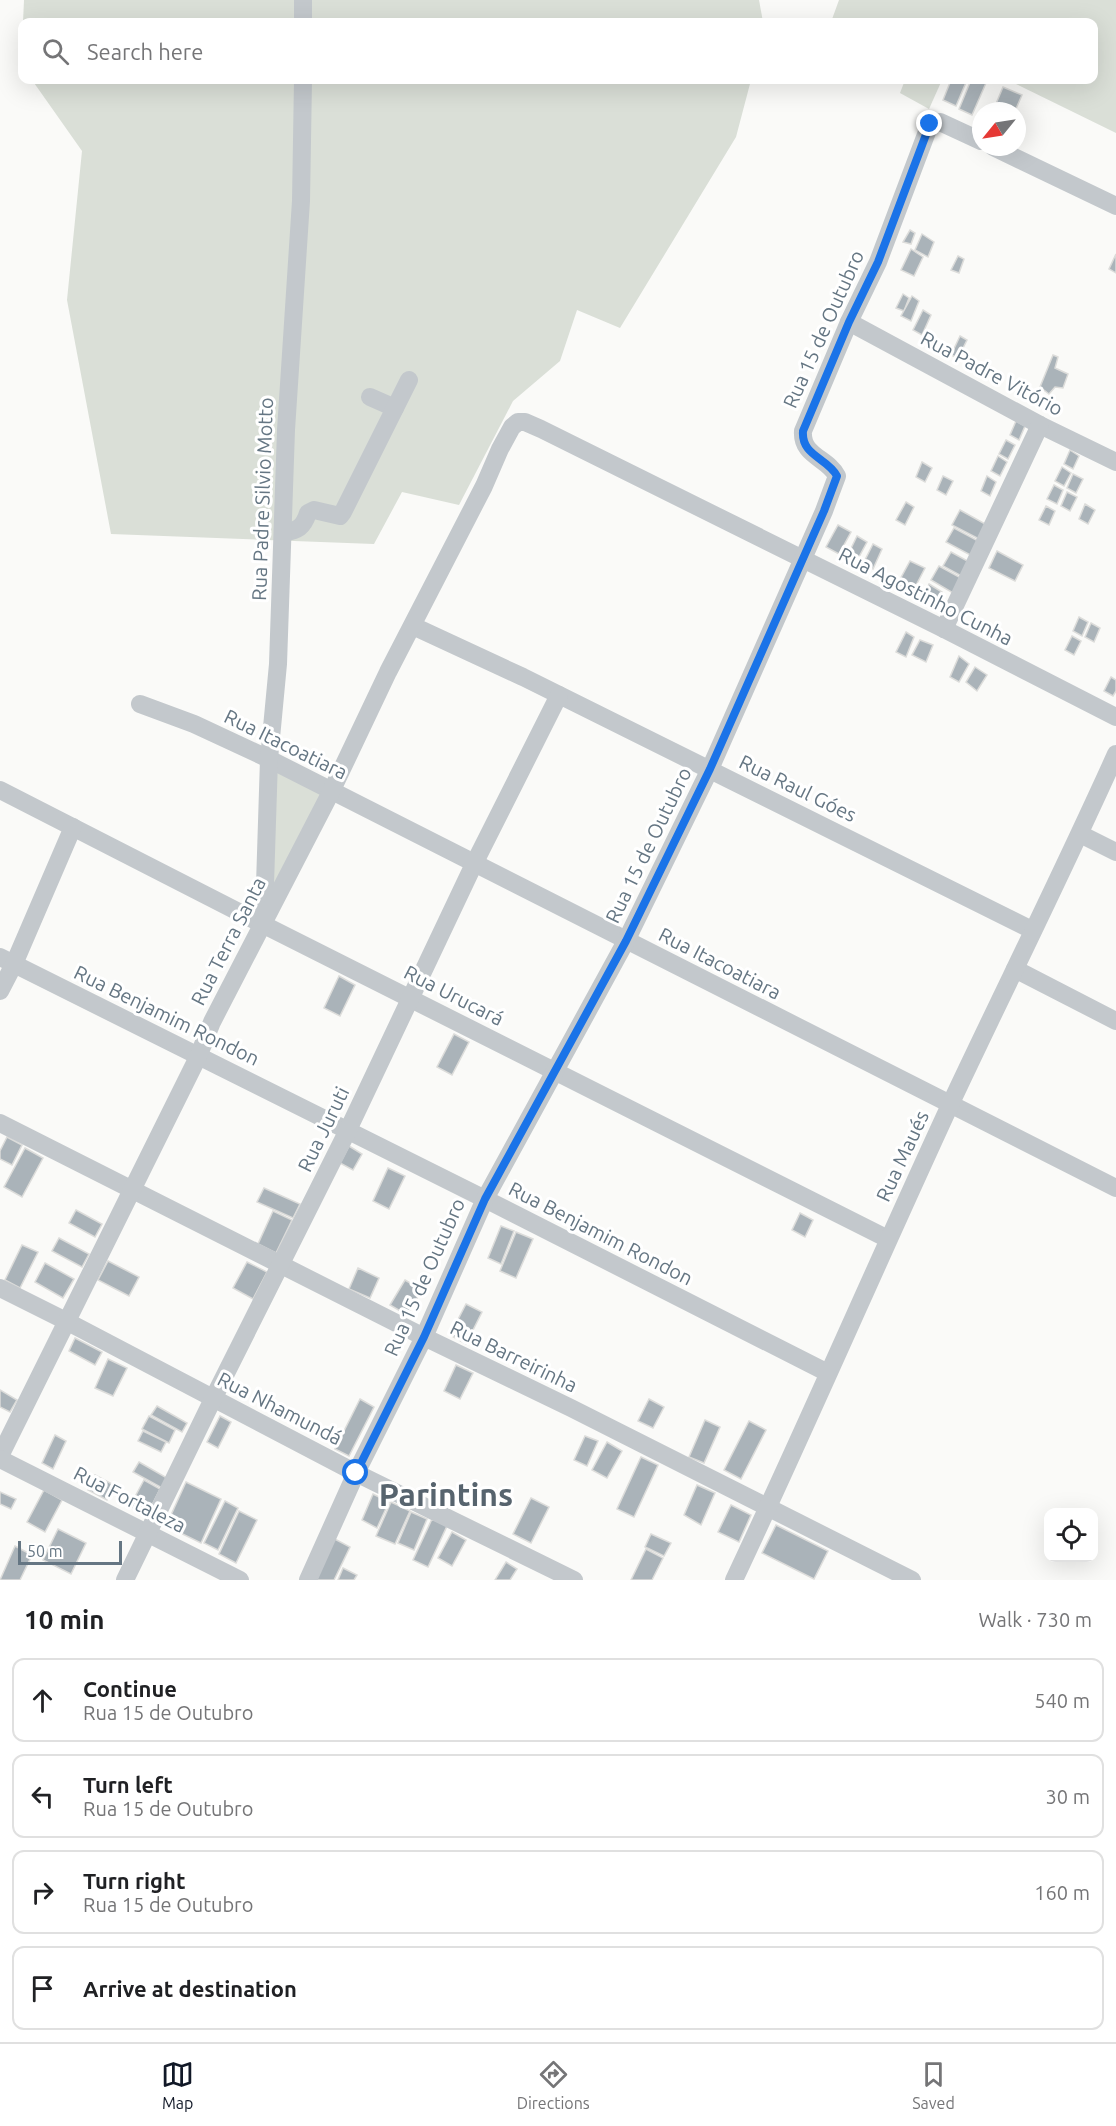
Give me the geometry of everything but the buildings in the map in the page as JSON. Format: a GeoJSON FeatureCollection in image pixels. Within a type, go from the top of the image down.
{"type":"FeatureCollection","features":[{"type":"Feature","properties":{"kind":"street"},"geometry":{"type":"LineString","coordinates":[[303,0],[303,18]]}},
{"type":"Feature","properties":{"kind":"street","name":"Rua Padre Silvio Motto"},"geometry":{"type":"LineString","coordinates":[[262,922],[269,759],[278,664],[286,430],[301,201],[303,84]]}},
{"type":"Feature","properties":{"kind":"street","name":"Rua 15 de Outubro"},"geometry":{"type":"LineString","coordinates":[[308,1580],[356,1473],[424,1337],[485,1199],[626,941],[710,769],[804,559],[837,476],[809,451],[802,438],[803,431],[849,322],[878,262],[930,124],[940,122],[972,137]]}},
{"type":"Feature","properties":{"kind":"street"},"geometry":{"type":"LineString","coordinates":[[1012,156],[1116,206]]}},
{"type":"Feature","properties":{"kind":"street","name":"Rua Padre Vitório"},"geometry":{"type":"LineString","coordinates":[[849,322],[1116,462]]}},
{"type":"Feature","properties":{"kind":"street"},"geometry":{"type":"LineString","coordinates":[[283,533],[298,530],[303,526],[308,513],[314,510],[340,516],[409,380]]}},
{"type":"Feature","properties":{"kind":"street"},"geometry":{"type":"LineString","coordinates":[[370,397],[395,408]]}},
{"type":"Feature","properties":{"kind":"street","name":"Rua Agostinho Cunha"},"geometry":{"type":"LineString","coordinates":[[500,449],[512,427],[518,422],[525,422],[804,559],[1116,717]]}},
{"type":"Feature","properties":{"kind":"street"},"geometry":{"type":"LineString","coordinates":[[944,629],[1040,424]]}},
{"type":"Feature","properties":{"kind":"street","name":"Rua Terra Santa"},"geometry":{"type":"LineString","coordinates":[[0,1458],[198,1057],[212,1022],[331,792],[388,672],[484,486],[500,449]]}},
{"type":"Feature","properties":{"kind":"street","name":"Rua Raul Góes"},"geometry":{"type":"LineString","coordinates":[[412,626],[710,769],[1032,930]]}},
{"type":"Feature","properties":{"kind":"street","name":"Rua Juruti"},"geometry":{"type":"LineString","coordinates":[[125,1580],[348,1130],[474,864],[559,695]]}},
{"type":"Feature","properties":{"kind":"street","name":"Rua Itacoatiara"},"geometry":{"type":"LineString","coordinates":[[140,704],[194,724],[269,759],[1116,1188]]}},
{"type":"Feature","properties":{"kind":"street","name":"Rua Maués"},"geometry":{"type":"LineString","coordinates":[[734,1580],[888,1239],[1032,930],[1080,834],[1116,753]]}},
{"type":"Feature","properties":{"kind":"street","name":"Rua Urucará"},"geometry":{"type":"LineString","coordinates":[[0,790],[888,1239]]}},
{"type":"Feature","properties":{"kind":"street"},"geometry":{"type":"LineString","coordinates":[[0,991],[7,960],[73,827]]}},
{"type":"Feature","properties":{"kind":"street"},"geometry":{"type":"LineString","coordinates":[[1080,834],[1116,852]]}},
{"type":"Feature","properties":{"kind":"street","name":"Rua Benjamim Rondon"},"geometry":{"type":"LineString","coordinates":[[7,960],[828,1373]]}},
{"type":"Feature","properties":{"kind":"street"},"geometry":{"type":"LineString","coordinates":[[1015,969],[1116,1021]]}},
{"type":"Feature","properties":{"kind":"street","name":"Rua Barreirinha"},"geometry":{"type":"LineString","coordinates":[[0,1123],[912,1580]]}},
{"type":"Feature","properties":{"kind":"street","name":"Rua Nhamundá"},"geometry":{"type":"LineString","coordinates":[[0,1288],[356,1473],[574,1580]]}},
{"type":"Feature","properties":{"kind":"street","name":"Rua Fortaleza"},"geometry":{"type":"LineString","coordinates":[[0,1458],[240,1580]]}},
{"type":"Feature","properties":{"kind":"shaded area"},"geometry":{"type":"Polygon","coordinates":[[[24,0],[759,0],[762,18],[23,18],[24,0]]]}},
{"type":"Feature","properties":{"kind":"shaded area"},"geometry":{"type":"Polygon","coordinates":[[[839,0],[1116,0],[1116,133],[1016,84],[1098,84],[1098,18],[832,18],[839,0]]]}},
{"type":"Feature","properties":{"kind":"shaded area"},"geometry":{"type":"Polygon","coordinates":[[[35,84],[750,84],[736,137],[620,328],[577,310],[560,361],[513,401],[459,505],[402,492],[374,544],[111,534],[67,300],[82,151],[35,84]]]}},
{"type":"Feature","properties":{"kind":"shaded area"},"geometry":{"type":"Polygon","coordinates":[[[903,84],[940,84],[929,109],[900,93],[903,84]]]}},
{"type":"Feature","properties":{"kind":"shaded area"},"geometry":{"type":"Polygon","coordinates":[[[270,762],[331,792],[262,924],[270,762]]]}},
{"type":"Feature","properties":{"kind":"district","name":"Parintins"},"geometry":{"type":"Point","coordinates":[446,1494]}},
{"type":"Feature","properties":{"kind":"route"},"geometry":{"type":"LineString","coordinates":[[356,1473],[424,1337],[485,1199],[626,941],[710,769],[804,559],[837,476],[828,465],[809,451],[802,438],[803,431],[849,322],[878,262],[930,124]]}}]}
